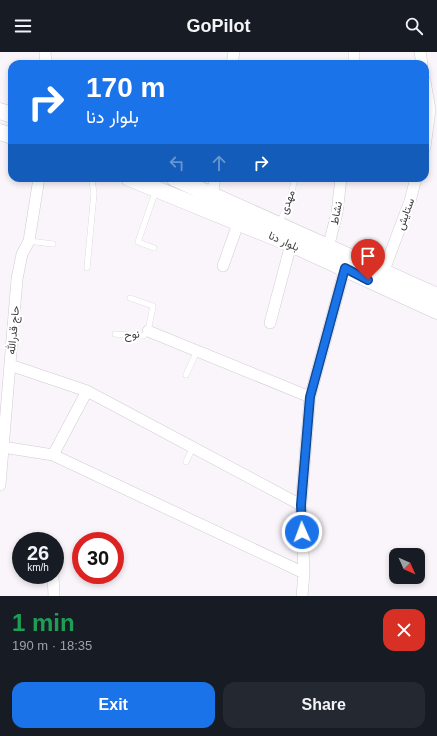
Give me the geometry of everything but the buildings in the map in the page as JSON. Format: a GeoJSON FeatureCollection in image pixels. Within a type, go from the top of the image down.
{"type":"FeatureCollection","features":[{"type":"Feature","properties":{"kind":"main road","name":"بلوار دنا"},"geometry":{"type":"LineString","coordinates":[[139,182],[239,221],[437,311]]}},
{"type":"Feature","properties":{"kind":"main road","name":"بلوار دنا"},"geometry":{"type":"LineString","coordinates":[[182,182],[437,296]]}},
{"type":"Feature","properties":{"kind":"street"},"geometry":{"type":"LineString","coordinates":[[429,104],[429,117]]}},
{"type":"Feature","properties":{"kind":"street","name":"حاج قدرالله"},"geometry":{"type":"LineString","coordinates":[[0,485],[17,279],[22,254],[29,241],[38,182]]}},
{"type":"Feature","properties":{"kind":"street"},"geometry":{"type":"LineString","coordinates":[[212,196],[214,182]]}},
{"type":"Feature","properties":{"kind":"street","name":"نشاط"},"geometry":{"type":"LineString","coordinates":[[328,248],[337,213],[341,182]]}},
{"type":"Feature","properties":{"kind":"street","name":"ستایش"},"geometry":{"type":"LineString","coordinates":[[383,272],[410,201],[415,182]]}},
{"type":"Feature","properties":{"kind":"street"},"geometry":{"type":"LineString","coordinates":[[222,266],[239,221]]}},
{"type":"Feature","properties":{"kind":"street"},"geometry":{"type":"LineString","coordinates":[[270,323],[291,244]]}},
{"type":"Feature","properties":{"kind":"street"},"geometry":{"type":"LineString","coordinates":[[302,596],[304,573],[301,505],[310,397],[345,268]]}},
{"type":"Feature","properties":{"kind":"street"},"geometry":{"type":"LineString","coordinates":[[148,331],[310,397]]}},
{"type":"Feature","properties":{"kind":"street"},"geometry":{"type":"LineString","coordinates":[[10,366],[87,391],[301,505]]}},
{"type":"Feature","properties":{"kind":"street"},"geometry":{"type":"LineString","coordinates":[[53,454],[87,391]]}},
{"type":"Feature","properties":{"kind":"street"},"geometry":{"type":"LineString","coordinates":[[3,447],[53,454],[304,573]]}},
{"type":"Feature","properties":{"kind":"street"},"geometry":{"type":"LineString","coordinates":[[53,584],[54,596]]}},
{"type":"Feature","properties":{"kind":"lane"},"geometry":{"type":"LineString","coordinates":[[87,268],[94,193],[92,182]]}},
{"type":"Feature","properties":{"kind":"lane","name":"مهدی"},"geometry":{"type":"LineString","coordinates":[[278,225],[289,203],[294,182]]}},
{"type":"Feature","properties":{"kind":"lane"},"geometry":{"type":"LineString","coordinates":[[154,248],[138,242],[156,189]]}},
{"type":"Feature","properties":{"kind":"lane"},"geometry":{"type":"LineString","coordinates":[[29,241],[53,244]]}},
{"type":"Feature","properties":{"kind":"lane","name":"نوح"},"geometry":{"type":"LineString","coordinates":[[115,334],[143,336],[148,331],[153,306],[130,298]]}},
{"type":"Feature","properties":{"kind":"lane"},"geometry":{"type":"LineString","coordinates":[[186,375],[197,351]]}},
{"type":"Feature","properties":{"kind":"lane"},"geometry":{"type":"LineString","coordinates":[[186,462],[194,447]]}},
{"type":"Feature","properties":{"kind":"route"},"geometry":{"type":"LineString","coordinates":[[302,532],[301,505],[310,397],[345,268],[368,280]]}}]}
